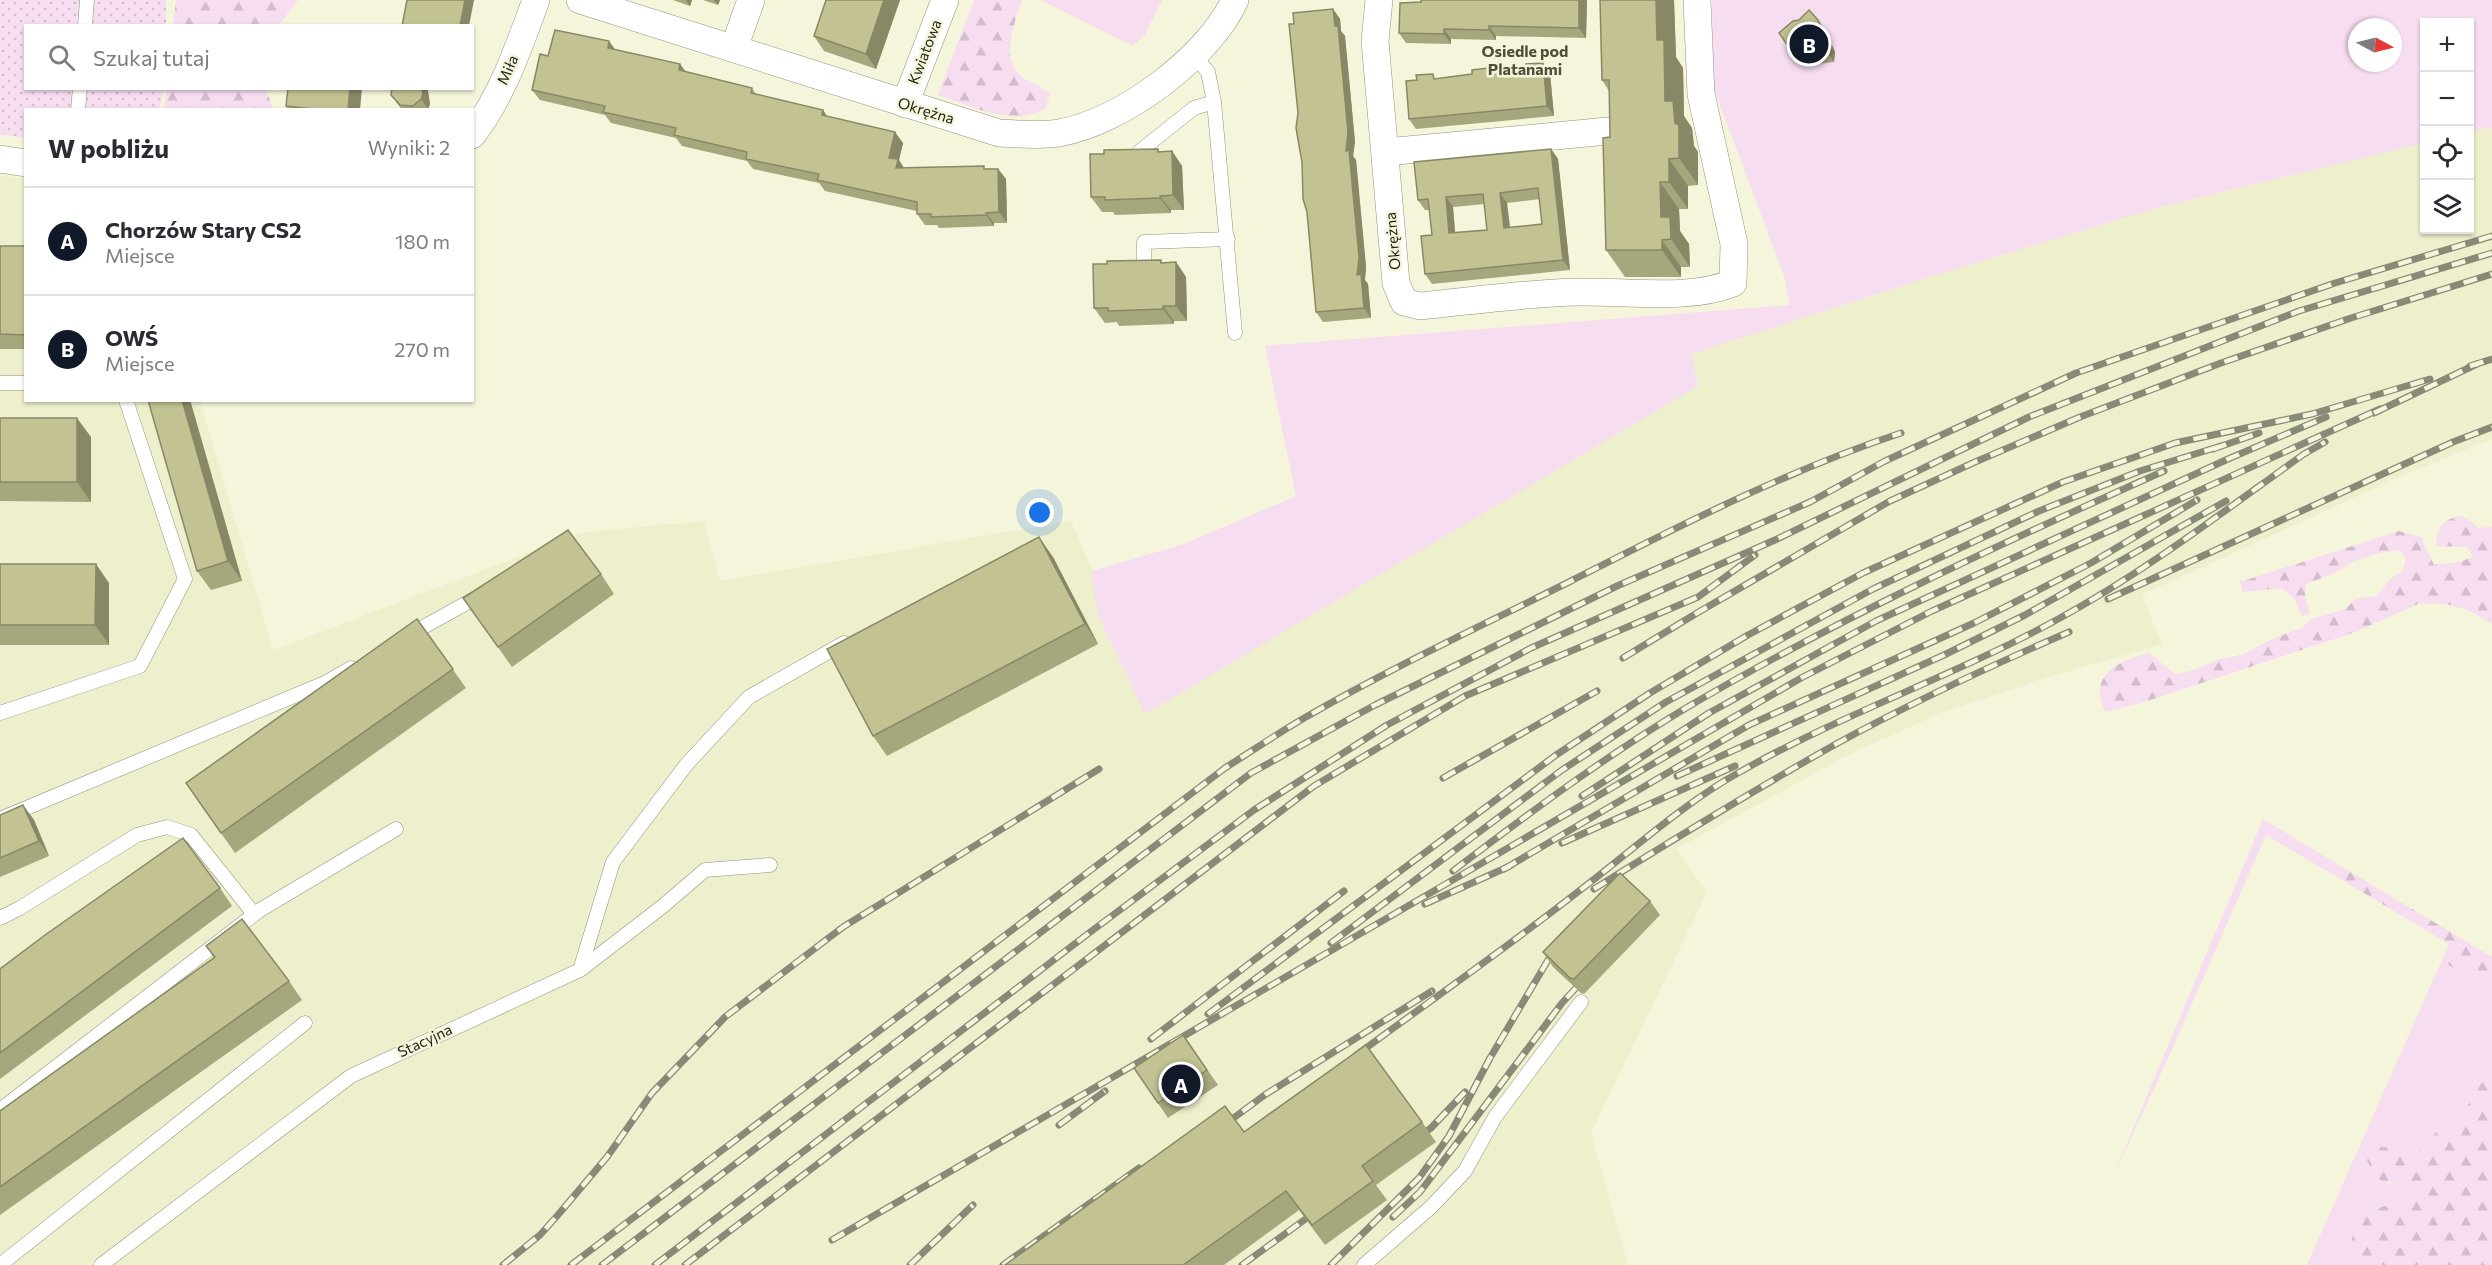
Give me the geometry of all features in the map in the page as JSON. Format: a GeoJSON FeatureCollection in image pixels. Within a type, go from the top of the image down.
{"type":"FeatureCollection","features":[{"type":"Feature","properties":{"kind":"street","name":"Miła"},"geometry":{"type":"LineString","coordinates":[[474,132],[484,120],[495,97],[536,0]]}},
{"type":"Feature","properties":{"kind":"street","name":"Okrężna"},"geometry":{"type":"LineString","coordinates":[[580,0],[999,133],[1028,135],[1060,132],[1095,123],[1122,110],[1195,56],[1218,31],[1235,0]]}},
{"type":"Feature","properties":{"kind":"street"},"geometry":{"type":"LineString","coordinates":[[734,48],[752,0]]}},
{"type":"Feature","properties":{"kind":"street","name":"Kwiatowa"},"geometry":{"type":"LineString","coordinates":[[905,104],[945,0]]}},
{"type":"Feature","properties":{"kind":"street","name":"Okrężna"},"geometry":{"type":"LineString","coordinates":[[1379,0],[1375,41],[1396,283],[1404,302],[1420,306],[1579,292],[1643,294],[1694,291],[1721,288],[1734,283],[1734,244],[1701,94],[1697,0]]}},
{"type":"Feature","properties":{"kind":"street"},"geometry":{"type":"LineString","coordinates":[[1386,152],[1608,131]]}},
{"type":"Feature","properties":{"kind":"street"},"geometry":{"type":"LineString","coordinates":[[0,159],[24,163]]}},
{"type":"Feature","properties":{"kind":"lane"},"geometry":{"type":"LineString","coordinates":[[85,24],[87,0]]}},
{"type":"Feature","properties":{"kind":"lane"},"geometry":{"type":"LineString","coordinates":[[1195,56],[1208,72],[1214,102],[1235,333]]}},
{"type":"Feature","properties":{"kind":"lane"},"geometry":{"type":"LineString","coordinates":[[78,108],[80,90]]}},
{"type":"Feature","properties":{"kind":"lane"},"geometry":{"type":"LineString","coordinates":[[1140,151],[1194,108],[1214,102]]}},
{"type":"Feature","properties":{"kind":"lane"},"geometry":{"type":"LineString","coordinates":[[1144,265],[1144,242],[1228,239]]}},
{"type":"Feature","properties":{"kind":"lane"},"geometry":{"type":"LineString","coordinates":[[0,383],[24,383]]}},
{"type":"Feature","properties":{"kind":"lane"},"geometry":{"type":"LineString","coordinates":[[0,713],[140,666],[185,579],[127,402]]}},
{"type":"Feature","properties":{"kind":"lane"},"geometry":{"type":"LineString","coordinates":[[394,644],[472,600]]}},
{"type":"Feature","properties":{"kind":"lane"},"geometry":{"type":"LineString","coordinates":[[580,970],[613,862],[686,765],[749,698],[859,634]]}},
{"type":"Feature","properties":{"kind":"lane"},"geometry":{"type":"LineString","coordinates":[[0,819],[325,683],[364,661]]}},
{"type":"Feature","properties":{"kind":"lane"},"geometry":{"type":"LineString","coordinates":[[0,918],[20,908],[137,835],[167,827],[191,835],[254,914]]}},
{"type":"Feature","properties":{"kind":"lane"},"geometry":{"type":"LineString","coordinates":[[0,1110],[254,914],[396,829]]}},
{"type":"Feature","properties":{"kind":"lane","name":"Stacyjna"},"geometry":{"type":"LineString","coordinates":[[101,1265],[351,1076],[580,970],[663,906],[705,870],[770,865]]}},
{"type":"Feature","properties":{"kind":"lane"},"geometry":{"type":"LineString","coordinates":[[1364,1265],[1431,1207],[1465,1171],[1496,1117],[1581,1002]]}},
{"type":"Feature","properties":{"kind":"lane"},"geometry":{"type":"LineString","coordinates":[[0,1265],[305,1023]]}},
{"type":"Feature","properties":{"kind":"shaded area"},"geometry":{"type":"Polygon","coordinates":[[[2492,127],[2492,439],[2406,474],[2142,595],[2162,644],[2039,680],[1948,710],[1850,754],[1676,849],[1707,892],[1591,1133],[1628,1265],[0,1265],[0,176],[24,179],[24,402],[200,402],[273,650],[584,532],[704,521],[720,581],[1071,521],[1147,699],[1691,354],[1930,277],[2153,209],[2420,144],[2420,234],[2474,234],[2474,131],[2492,127]]]}},
{"type":"Feature","properties":{"kind":"green space"},"geometry":{"type":"Polygon","coordinates":[[[0,0],[166,0],[166,24],[24,24],[24,90],[164,90],[159,108],[24,108],[24,138],[0,134],[0,0]]]}},
{"type":"Feature","properties":{"kind":"green space"},"geometry":{"type":"Polygon","coordinates":[[[176,0],[298,0],[280,24],[173,24],[176,0]]]}},
{"type":"Feature","properties":{"kind":"green space"},"geometry":{"type":"Polygon","coordinates":[[[974,0],[1022,0],[1011,40],[1011,61],[1022,77],[1050,94],[1045,109],[1027,115],[1005,115],[938,95],[974,0]]]}},
{"type":"Feature","properties":{"kind":"green space"},"geometry":{"type":"Polygon","coordinates":[[[1041,0],[1162,0],[1145,34],[1133,46],[1041,0]]]}},
{"type":"Feature","properties":{"kind":"green space"},"geometry":{"type":"Polygon","coordinates":[[[1712,0],[2492,0],[2492,127],[2474,131],[2474,18],[2420,18],[2420,144],[2153,209],[1930,277],[1691,354],[1698,386],[1145,714],[1098,615],[1091,571],[1184,544],[1296,496],[1265,346],[1790,305],[1784,276],[1714,89],[1712,0]]]}},
{"type":"Feature","properties":{"kind":"green space"},"geometry":{"type":"Polygon","coordinates":[[[167,90],[266,90],[273,108],[164,108],[167,90]]]}},
{"type":"Feature","properties":{"kind":"green space"},"geometry":{"type":"Polygon","coordinates":[[[2460,516],[2471,521],[2478,528],[2492,527],[2492,624],[2470,611],[2450,605],[2418,604],[2353,633],[2144,702],[2106,712],[2100,688],[2103,679],[2117,665],[2149,653],[2175,674],[2191,671],[2220,659],[2242,655],[2272,639],[2302,628],[2311,619],[2346,609],[2355,599],[2377,596],[2390,579],[2403,571],[2406,559],[2400,550],[2379,553],[2354,561],[2335,573],[2306,584],[2305,597],[2310,614],[2302,616],[2295,599],[2281,588],[2243,592],[2240,582],[2399,531],[2421,537],[2434,565],[2459,562],[2473,557],[2467,547],[2436,546],[2442,525],[2460,516]]]}},
{"type":"Feature","properties":{"kind":"green space"},"geometry":{"type":"Polygon","coordinates":[[[2263,819],[2344,868],[2337,877],[2266,835],[2112,1179],[2263,819]]]}},
{"type":"Feature","properties":{"kind":"green space"},"geometry":{"type":"Polygon","coordinates":[[[2344,868],[2492,957],[2492,996],[2442,960],[2449,944],[2337,877],[2344,868]]]}},
{"type":"Feature","properties":{"kind":"green space"},"geometry":{"type":"Polygon","coordinates":[[[2442,960],[2492,996],[2492,1072],[2478,1087],[2459,1121],[2436,1132],[2428,1146],[2416,1152],[2394,1147],[2386,1184],[2415,1181],[2429,1191],[2427,1200],[2383,1206],[2366,1216],[2359,1226],[2349,1258],[2355,1265],[2307,1265],[2442,960]]]}},
{"type":"Feature","properties":{"kind":"green space"},"geometry":{"type":"Polygon","coordinates":[[[2492,1072],[2492,1265],[2355,1265],[2349,1258],[2352,1240],[2364,1217],[2384,1206],[2427,1200],[2429,1191],[2415,1181],[2391,1183],[2375,1175],[2367,1160],[2375,1147],[2394,1147],[2416,1152],[2428,1146],[2436,1132],[2459,1121],[2478,1087],[2492,1072]]]}},
{"type":"Feature","properties":{"kind":"building"},"geometry":{"type":"Polygon","coordinates":[[[407,0],[465,0],[460,24],[402,24],[407,0]]]}},
{"type":"Feature","properties":{"kind":"building"},"geometry":{"type":"Polygon","coordinates":[[[826,0],[884,0],[866,54],[814,36],[826,0]]]}},
{"type":"Feature","properties":{"kind":"building"},"geometry":{"type":"Polygon","coordinates":[[[1421,0],[1579,0],[1579,28],[1489,26],[1489,30],[1444,29],[1444,34],[1399,33],[1400,3],[1421,2],[1421,0]]]}},
{"type":"Feature","properties":{"kind":"building"},"geometry":{"type":"Polygon","coordinates":[[[1600,0],[1656,0],[1657,40],[1664,40],[1665,101],[1673,101],[1675,123],[1679,125],[1679,158],[1669,159],[1669,182],[1660,182],[1661,217],[1670,217],[1671,239],[1662,240],[1662,250],[1606,250],[1603,138],[1610,137],[1609,80],[1602,80],[1600,0]]]}},
{"type":"Feature","properties":{"kind":"building"},"geometry":{"type":"Polygon","coordinates":[[[1333,9],[1335,26],[1338,26],[1348,132],[1346,151],[1349,150],[1359,257],[1357,275],[1361,274],[1364,308],[1316,312],[1307,212],[1303,199],[1302,162],[1296,128],[1298,113],[1289,24],[1294,24],[1293,13],[1333,9]]]}},
{"type":"Feature","properties":{"kind":"building"},"geometry":{"type":"Polygon","coordinates":[[[1809,10],[1818,20],[1828,42],[1827,52],[1801,55],[1790,49],[1779,33],[1793,21],[1799,20],[1809,10]]]}},
{"type":"Feature","properties":{"kind":"building"},"geometry":{"type":"Polygon","coordinates":[[[555,30],[609,41],[608,48],[680,64],[679,70],[752,88],[751,93],[823,110],[822,115],[895,132],[889,158],[898,159],[896,168],[984,166],[984,169],[998,169],[999,212],[986,213],[986,215],[931,217],[931,214],[917,214],[917,202],[817,180],[819,174],[746,159],[747,152],[674,135],[676,128],[603,112],[605,106],[532,90],[540,54],[548,56],[555,30]]]}},
{"type":"Feature","properties":{"kind":"building"},"geometry":{"type":"Polygon","coordinates":[[[1543,63],[1547,106],[1409,119],[1406,81],[1417,80],[1416,75],[1433,74],[1434,79],[1472,74],[1472,70],[1488,68],[1488,72],[1527,69],[1526,64],[1543,63]]]}},
{"type":"Feature","properties":{"kind":"building"},"geometry":{"type":"Polygon","coordinates":[[[288,90],[350,90],[348,108],[286,106],[288,90]]]}},
{"type":"Feature","properties":{"kind":"building"},"geometry":{"type":"Polygon","coordinates":[[[392,90],[422,90],[423,94],[413,106],[400,105],[391,95],[392,90]]]}},
{"type":"Feature","properties":{"kind":"building"},"geometry":{"type":"Polygon","coordinates":[[[1158,149],[1158,152],[1172,151],[1173,195],[1160,196],[1160,198],[1105,200],[1105,197],[1091,197],[1090,154],[1104,154],[1104,150],[1158,149]]]}},
{"type":"Feature","properties":{"kind":"building"},"geometry":{"type":"Polygon","coordinates":[[[1551,149],[1563,260],[1425,274],[1421,236],[1432,235],[1428,199],[1418,200],[1414,162],[1551,149]],[[1538,188],[1500,193],[1504,228],[1542,224],[1538,188]],[[1483,194],[1446,197],[1449,233],[1487,230],[1483,194]]]}},
{"type":"Feature","properties":{"kind":"building"},"geometry":{"type":"Polygon","coordinates":[[[0,246],[24,246],[24,335],[0,334],[0,246]]]}},
{"type":"Feature","properties":{"kind":"building"},"geometry":{"type":"Polygon","coordinates":[[[1161,260],[1161,263],[1176,262],[1176,306],[1163,306],[1163,309],[1108,311],[1108,308],[1094,308],[1093,264],[1107,264],[1107,261],[1161,260]]]}},
{"type":"Feature","properties":{"kind":"building"},"geometry":{"type":"Polygon","coordinates":[[[149,402],[183,402],[228,561],[197,571],[149,402]]]}},
{"type":"Feature","properties":{"kind":"building"},"geometry":{"type":"Polygon","coordinates":[[[0,418],[77,418],[77,482],[0,482],[0,418]]]}},
{"type":"Feature","properties":{"kind":"building"},"geometry":{"type":"Polygon","coordinates":[[[568,530],[601,574],[498,647],[463,598],[568,530]]]}},
{"type":"Feature","properties":{"kind":"building"},"geometry":{"type":"Polygon","coordinates":[[[1039,537],[1085,624],[873,736],[827,649],[1039,537]]]}},
{"type":"Feature","properties":{"kind":"building"},"geometry":{"type":"Polygon","coordinates":[[[0,564],[96,564],[95,625],[0,625],[0,564]]]}},
{"type":"Feature","properties":{"kind":"building"},"geometry":{"type":"Polygon","coordinates":[[[417,619],[453,669],[221,833],[186,783],[417,619]]]}},
{"type":"Feature","properties":{"kind":"building"},"geometry":{"type":"Polygon","coordinates":[[[23,805],[39,841],[0,858],[0,815],[23,805]]]}},
{"type":"Feature","properties":{"kind":"building"},"geometry":{"type":"Polygon","coordinates":[[[183,838],[220,888],[0,1053],[0,969],[183,838]]]}},
{"type":"Feature","properties":{"kind":"building"},"geometry":{"type":"Polygon","coordinates":[[[1620,873],[1650,901],[1574,979],[1570,978],[1543,952],[1620,873]]]}},
{"type":"Feature","properties":{"kind":"building"},"geometry":{"type":"Polygon","coordinates":[[[242,919],[289,981],[0,1187],[0,1111],[215,957],[206,946],[242,919]]]}},
{"type":"Feature","properties":{"kind":"building"},"geometry":{"type":"Polygon","coordinates":[[[1183,1035],[1207,1070],[1158,1103],[1134,1068],[1183,1035]]]}},
{"type":"Feature","properties":{"kind":"building"},"geometry":{"type":"Polygon","coordinates":[[[1366,1045],[1422,1122],[1362,1166],[1373,1181],[1312,1225],[1286,1191],[1183,1265],[1005,1265],[1225,1106],[1244,1132],[1366,1045]]]}},
{"type":"Feature","properties":{"kind":"railway"},"geometry":{"type":"LineString","coordinates":[[602,1265],[1251,773],[1375,705],[1617,586],[1810,502],[1885,461],[2076,373],[2335,283],[2492,236]]}},
{"type":"Feature","properties":{"kind":"railway"},"geometry":{"type":"LineString","coordinates":[[655,1265],[1089,933],[1254,810],[1387,725],[1531,648],[1775,540],[2029,417],[2299,311],[2492,253]]}},
{"type":"Feature","properties":{"kind":"railway"},"geometry":{"type":"LineString","coordinates":[[1623,658],[1890,501],[1975,462],[2080,417],[2221,363],[2351,318],[2492,274]]}},
{"type":"Feature","properties":{"kind":"railway"},"geometry":{"type":"LineString","coordinates":[[2470,366],[2492,359]]}},
{"type":"Feature","properties":{"kind":"railway"},"geometry":{"type":"LineString","coordinates":[[2374,413],[2477,364]]}},
{"type":"Feature","properties":{"kind":"railway"},"geometry":{"type":"LineString","coordinates":[[1208,1014],[1556,755],[1650,693],[1748,635],[1863,573],[2063,482],[2175,443],[2312,414],[2430,379]]}},
{"type":"Feature","properties":{"kind":"railway"},"geometry":{"type":"LineString","coordinates":[[832,1240],[1801,678],[1932,611],[2380,409]]}},
{"type":"Feature","properties":{"kind":"railway"},"geometry":{"type":"LineString","coordinates":[[1582,796],[1709,713],[1876,621],[2228,459],[2326,417]]}},
{"type":"Feature","properties":{"kind":"railway"},"geometry":{"type":"LineString","coordinates":[[2108,599],[2453,442],[2492,427]]}},
{"type":"Feature","properties":{"kind":"railway"},"geometry":{"type":"LineString","coordinates":[[571,1265],[1225,768],[1285,729],[1403,664],[1691,521],[1774,482],[1901,433]]}},
{"type":"Feature","properties":{"kind":"railway"},"geometry":{"type":"LineString","coordinates":[[2213,449],[2259,433]]}},
{"type":"Feature","properties":{"kind":"railway"},"geometry":{"type":"LineString","coordinates":[[1355,1056],[1524,933],[1677,814],[1718,785],[1817,732],[2020,639],[2092,600],[2214,519],[2304,454],[2325,442]]}},
{"type":"Feature","properties":{"kind":"railway"},"geometry":{"type":"LineString","coordinates":[[1331,943],[1562,770],[1666,702],[1873,589],[2039,511],[2140,471],[2221,446]]}},
{"type":"Feature","properties":{"kind":"railway"},"geometry":{"type":"LineString","coordinates":[[1453,871],[1596,766],[1686,708],[1744,675],[1862,612],[2164,471]]}},
{"type":"Feature","properties":{"kind":"railway"},"geometry":{"type":"LineString","coordinates":[[1504,869],[1749,725],[1974,623],[2091,563],[2197,500]]}},
{"type":"Feature","properties":{"kind":"railway"},"geometry":{"type":"LineString","coordinates":[[1677,776],[1944,655],[2025,615],[2226,501]]}},
{"type":"Feature","properties":{"kind":"railway"},"geometry":{"type":"LineString","coordinates":[[685,1265],[1314,786],[1465,696],[1698,597],[1755,555]]}},
{"type":"Feature","properties":{"kind":"railway"},"geometry":{"type":"LineString","coordinates":[[1594,889],[1714,815],[1836,744],[1951,685],[2069,632]]}},
{"type":"Feature","properties":{"kind":"railway"},"geometry":{"type":"LineString","coordinates":[[1443,778],[1597,691]]}},
{"type":"Feature","properties":{"kind":"railway"},"geometry":{"type":"LineString","coordinates":[[1562,843],[1735,766]]}},
{"type":"Feature","properties":{"kind":"railway"},"geometry":{"type":"LineString","coordinates":[[503,1265],[540,1235],[607,1157],[652,1093],[725,1017],[843,927],[1099,769]]}},
{"type":"Feature","properties":{"kind":"railway"},"geometry":{"type":"LineString","coordinates":[[1425,904],[1510,866]]}},
{"type":"Feature","properties":{"kind":"railway"},"geometry":{"type":"LineString","coordinates":[[1151,1039],[1344,891]]}},
{"type":"Feature","properties":{"kind":"railway"},"geometry":{"type":"LineString","coordinates":[[1331,1265],[1419,1178],[1449,1136],[1490,1058],[1551,955],[1559,946]]}},
{"type":"Feature","properties":{"kind":"railway"},"geometry":{"type":"LineString","coordinates":[[1393,1217],[1420,1192],[1562,1003],[1586,977]]}},
{"type":"Feature","properties":{"kind":"railway"},"geometry":{"type":"LineString","coordinates":[[1220,1128],[1266,1094],[1432,991]]}},
{"type":"Feature","properties":{"kind":"railway"},"geometry":{"type":"LineString","coordinates":[[1059,1125],[1105,1091]]}},
{"type":"Feature","properties":{"kind":"railway"},"geometry":{"type":"LineString","coordinates":[[1415,1139],[1431,1128],[1465,1092]]}},
{"type":"Feature","properties":{"kind":"railway"},"geometry":{"type":"LineString","coordinates":[[1003,1265],[1139,1168]]}},
{"type":"Feature","properties":{"kind":"railway"},"geometry":{"type":"LineString","coordinates":[[910,1265],[973,1205]]}},
{"type":"Feature","properties":{"kind":"railway"},"geometry":{"type":"LineString","coordinates":[[1242,1265],[1318,1210]]}},
{"type":"Feature","properties":{"kind":"place","name":"OWŚ"},"geometry":{"type":"Point","coordinates":[1809,44]}},
{"type":"Feature","properties":{"kind":"place","name":"Chorzów Stary CS2"},"geometry":{"type":"Point","coordinates":[1181,1084]}},
{"type":"Feature","properties":{"kind":"district","name":"Osiedle pod Platanami"},"geometry":{"type":"Point","coordinates":[1525,60]}}]}
